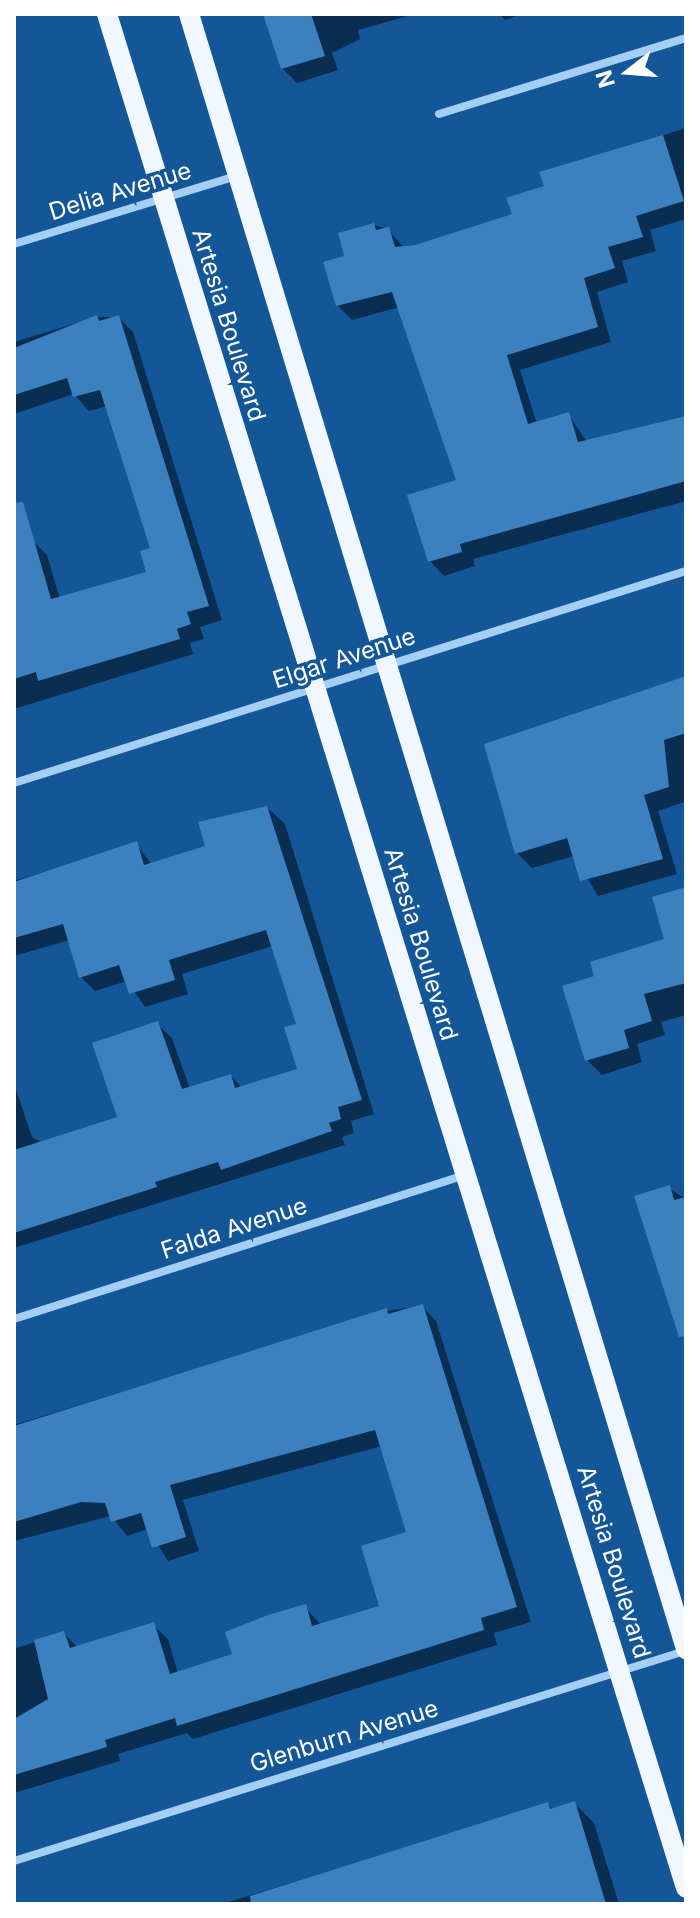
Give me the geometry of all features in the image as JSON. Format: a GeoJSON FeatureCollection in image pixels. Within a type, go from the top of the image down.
{"type":"FeatureCollection","features":[{"type":"Feature","properties":{"kind":"main road","name":"Artesia Boulevard"},"geometry":{"type":"LineString","coordinates":[[107,14],[686,1888]]}},
{"type":"Feature","properties":{"kind":"main road","name":"Artesia Boulevard"},"geometry":{"type":"LineString","coordinates":[[189,14],[686,1650]]}},
{"type":"Feature","properties":{"kind":"street"},"geometry":{"type":"LineString","coordinates":[[439,114],[686,38]]}},
{"type":"Feature","properties":{"kind":"street","name":"Delia Avenue"},"geometry":{"type":"LineString","coordinates":[[14,244],[237,176]]}},
{"type":"Feature","properties":{"kind":"street","name":"Elgar Avenue"},"geometry":{"type":"LineString","coordinates":[[14,783],[686,571]]}},
{"type":"Feature","properties":{"kind":"street","name":"Falda Avenue"},"geometry":{"type":"LineString","coordinates":[[14,1319],[466,1175]]}},
{"type":"Feature","properties":{"kind":"street","name":"Glenburn Avenue"},"geometry":{"type":"LineString","coordinates":[[14,1861],[686,1650]]}},
{"type":"Feature","properties":{"kind":"building"},"geometry":{"type":"Polygon","coordinates":[[[263,14],[311,14],[325,56],[281,69],[263,14]]]}},
{"type":"Feature","properties":{"kind":"building"},"geometry":{"type":"Polygon","coordinates":[[[663,135],[684,201],[636,216],[643,237],[608,247],[615,268],[584,278],[598,327],[507,355],[528,424],[569,412],[578,442],[686,416],[686,481],[460,544],[462,552],[428,562],[407,495],[456,480],[392,292],[336,306],[323,262],[344,256],[338,233],[374,223],[376,230],[389,227],[395,247],[415,245],[512,214],[506,198],[544,186],[539,172],[663,135]]]}},
{"type":"Feature","properties":{"kind":"building"},"geometry":{"type":"Polygon","coordinates":[[[97,315],[99,321],[119,315],[209,606],[187,612],[191,624],[177,629],[180,639],[38,681],[36,672],[14,679],[14,503],[23,502],[51,599],[146,572],[140,551],[150,548],[100,390],[73,397],[67,378],[14,395],[14,348],[97,315]]]}},
{"type":"Feature","properties":{"kind":"building"},"geometry":{"type":"Polygon","coordinates":[[[686,676],[686,733],[664,740],[669,787],[644,795],[663,859],[580,881],[567,838],[515,854],[484,744],[686,676]]]}},
{"type":"Feature","properties":{"kind":"building"},"geometry":{"type":"Polygon","coordinates":[[[267,806],[362,1100],[338,1107],[341,1119],[329,1123],[332,1131],[221,1170],[218,1162],[155,1182],[157,1187],[14,1233],[14,1150],[117,1117],[92,1043],[158,1021],[182,1089],[231,1074],[235,1088],[297,1069],[284,1027],[296,1024],[266,930],[169,960],[175,980],[129,994],[119,965],[79,978],[63,924],[14,938],[14,882],[137,841],[144,865],[205,846],[198,822],[267,806]]]}},
{"type":"Feature","properties":{"kind":"building"},"geometry":{"type":"Polygon","coordinates":[[[686,887],[686,983],[644,994],[652,1021],[624,1030],[629,1048],[585,1061],[562,986],[594,976],[590,962],[664,939],[652,897],[686,887]]]}},
{"type":"Feature","properties":{"kind":"building"},"geometry":{"type":"Polygon","coordinates":[[[670,1185],[674,1200],[686,1197],[686,1336],[679,1337],[634,1196],[670,1185]]]}},
{"type":"Feature","properties":{"kind":"building"},"geometry":{"type":"Polygon","coordinates":[[[423,1304],[517,1607],[481,1618],[484,1630],[177,1726],[175,1718],[105,1740],[107,1747],[14,1775],[14,1719],[48,1699],[34,1640],[64,1631],[70,1648],[154,1622],[170,1674],[232,1654],[225,1632],[268,1615],[306,1604],[312,1626],[379,1606],[361,1546],[406,1532],[375,1430],[170,1485],[186,1537],[152,1548],[141,1513],[111,1522],[105,1503],[81,1502],[14,1522],[14,1426],[387,1308],[388,1314],[423,1304]]]}},
{"type":"Feature","properties":{"kind":"building"},"geometry":{"type":"Polygon","coordinates":[[[575,1801],[606,1904],[251,1904],[250,1896],[548,1802],[550,1809],[575,1801]]]}}]}
